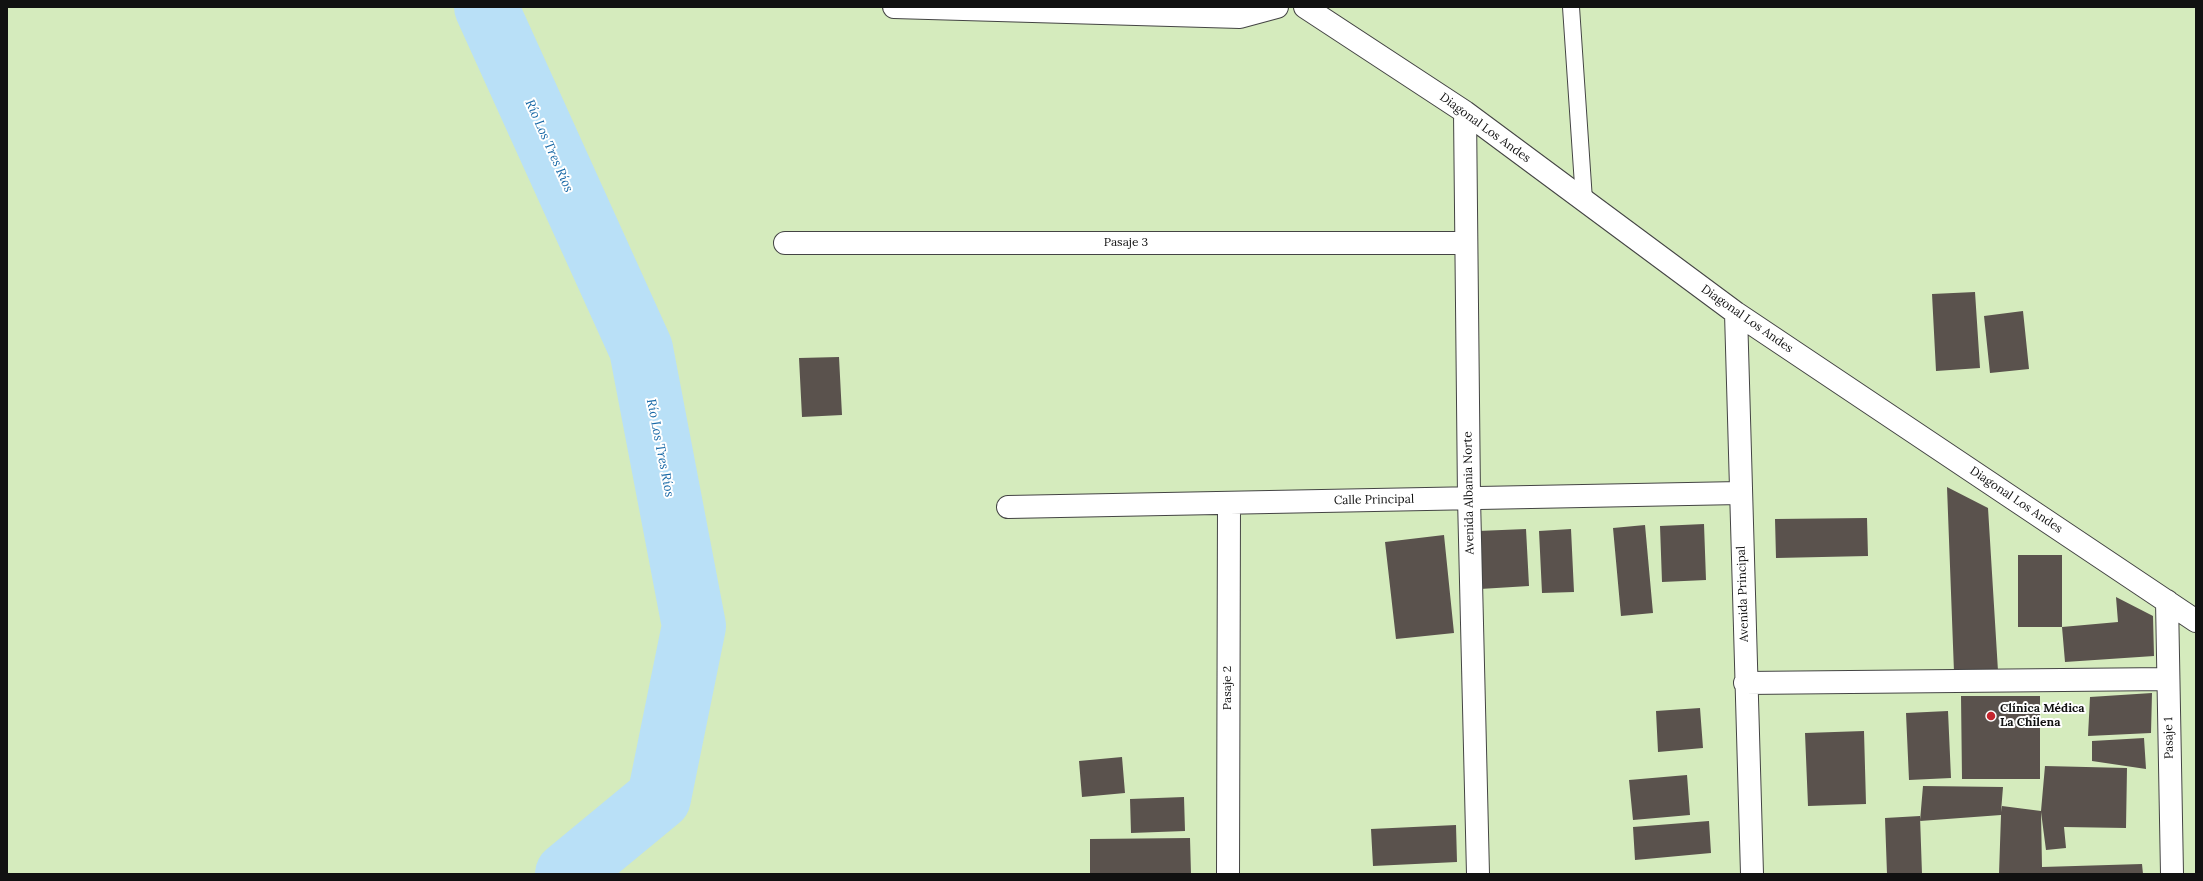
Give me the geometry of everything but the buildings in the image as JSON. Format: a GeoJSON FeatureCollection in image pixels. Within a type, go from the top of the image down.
{"type":"FeatureCollection","features":[{"type":"Feature","properties":{"kind":"street"},"geometry":{"type":"LineString","coordinates":[[894,7],[1240,17],[1277,7]]}},
{"type":"Feature","properties":{"kind":"street","name":"Diagonal Los Andes"},"geometry":{"type":"LineString","coordinates":[[1305,7],[1465,112],[1736,313],[2196,621]]}},
{"type":"Feature","properties":{"kind":"street","name":"Avenida Albania Norte"},"geometry":{"type":"LineString","coordinates":[[1465,112],[1469,498],[1478,874]]}},
{"type":"Feature","properties":{"kind":"street","name":"Pasaje 3"},"geometry":{"type":"LineString","coordinates":[[785,242],[1466,243]]}},
{"type":"Feature","properties":{"kind":"street","name":"Avenida Principal"},"geometry":{"type":"LineString","coordinates":[[1736,313],[1745,683],[1752,874]]}},
{"type":"Feature","properties":{"kind":"street","name":"Calle Principal"},"geometry":{"type":"LineString","coordinates":[[1008,508],[1740,493]]}},
{"type":"Feature","properties":{"kind":"street","name":"Pasaje 2"},"geometry":{"type":"LineString","coordinates":[[1228,874],[1229,503]]}},
{"type":"Feature","properties":{"kind":"street","name":"Pasaje 1"},"geometry":{"type":"LineString","coordinates":[[2167,601],[2172,874]]}},
{"type":"Feature","properties":{"kind":"street"},"geometry":{"type":"LineString","coordinates":[[1745,683],[2168,679]]}},
{"type":"Feature","properties":{"kind":"lane"},"geometry":{"type":"LineString","coordinates":[[1571,7],[1584,200]]}},
{"type":"Feature","properties":{"kind":"green space"},"geometry":{"type":"Polygon","coordinates":[[[7,7],[2196,7],[2196,874],[7,874],[7,7]]]}},
{"type":"Feature","properties":{"kind":"waterway","name":"Río Los Tres Ríos"},"geometry":{"type":"LineString","coordinates":[[486,7],[641,349],[694,626],[659,798],[567,874]]}},
{"type":"Feature","properties":{"kind":"place","name":"Clínica Médica La Chilena"},"geometry":{"type":"Point","coordinates":[1991,716]}}]}
